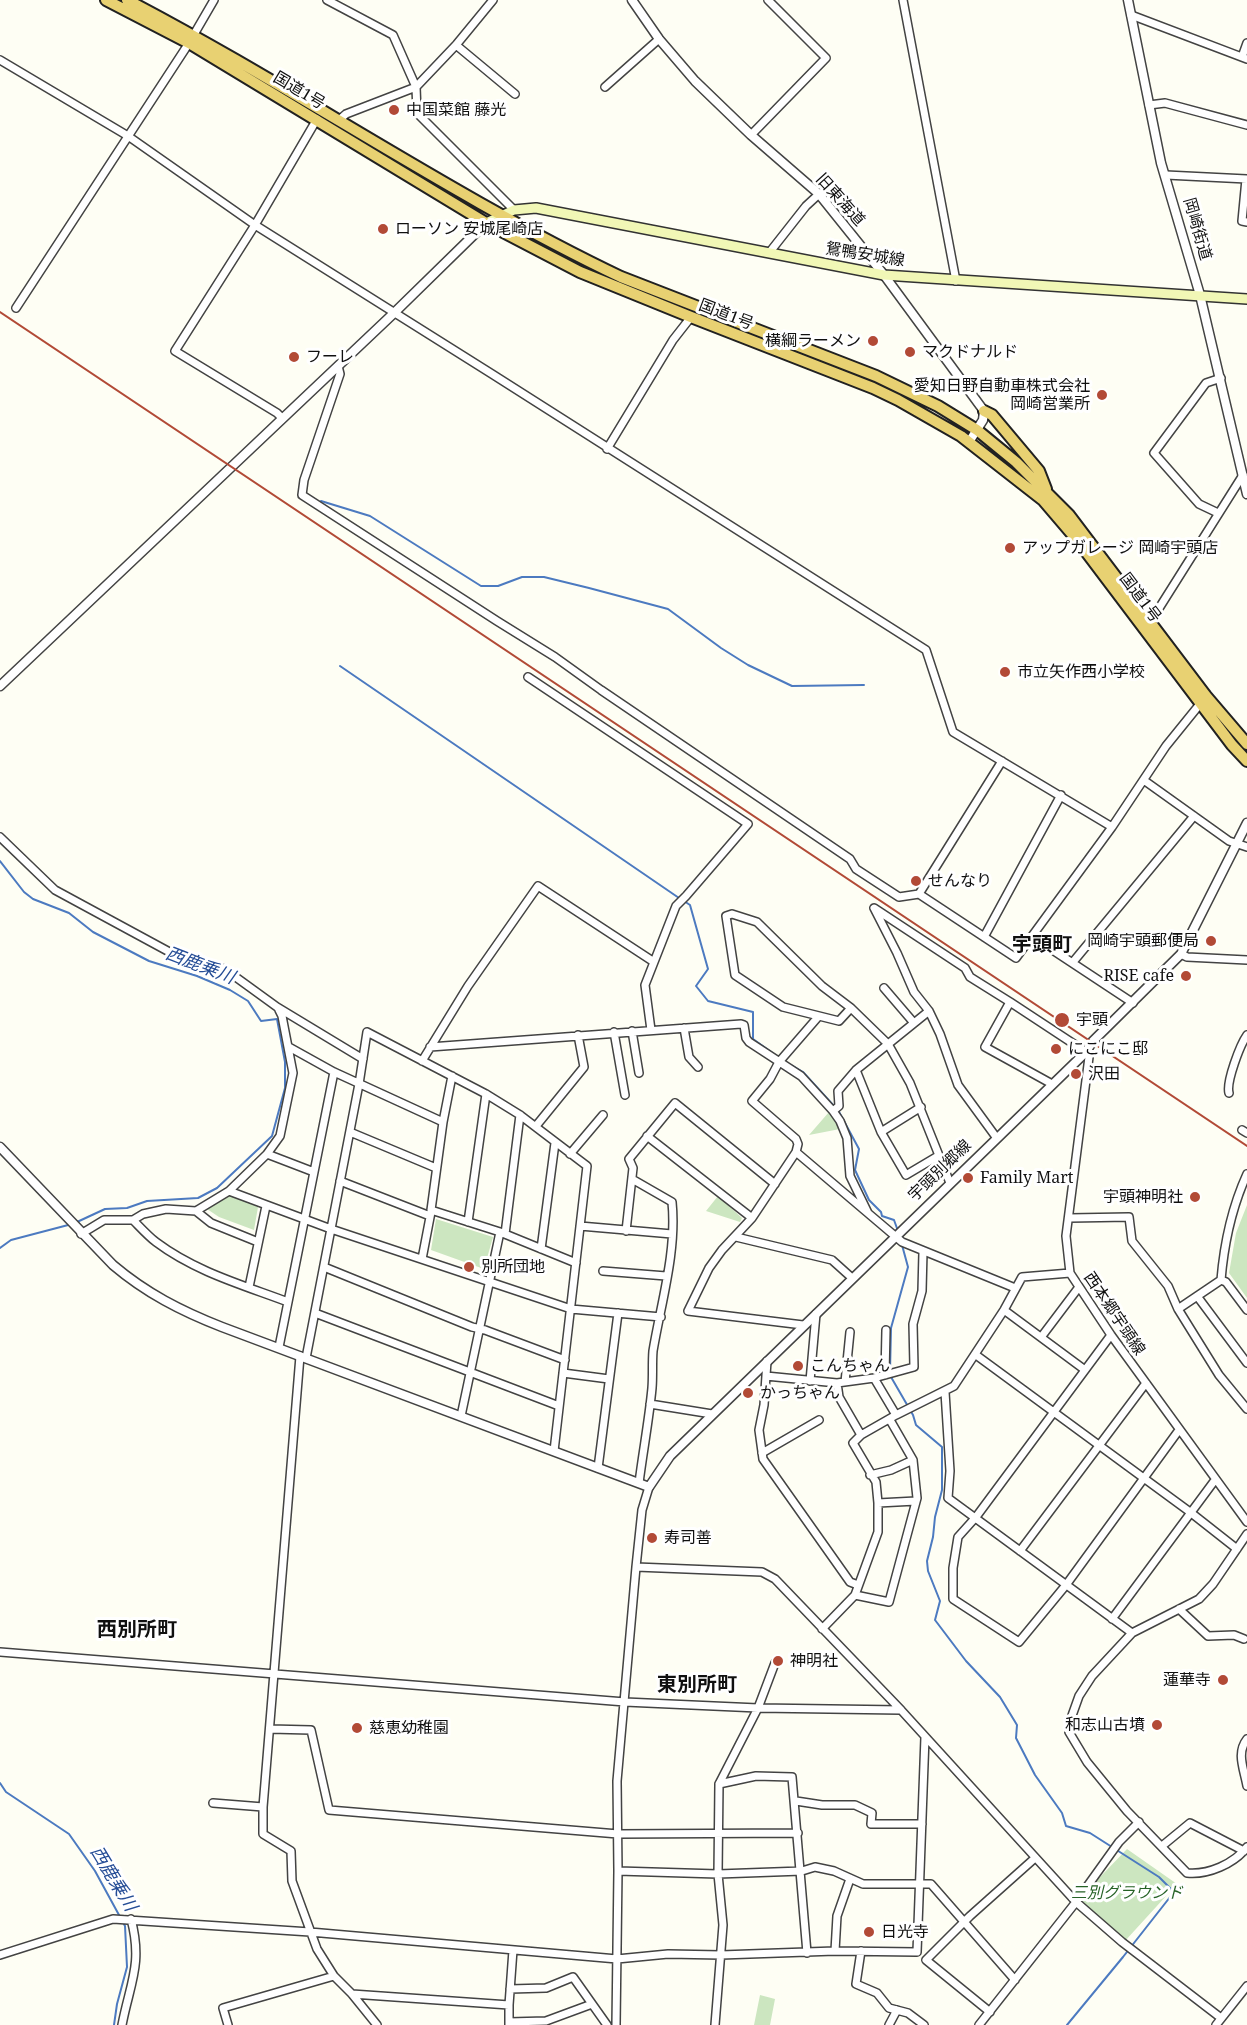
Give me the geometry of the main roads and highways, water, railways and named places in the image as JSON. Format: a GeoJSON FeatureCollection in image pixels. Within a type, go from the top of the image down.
{"type":"FeatureCollection","features":[{"type":"Feature","properties":{"kind":"highway","name":"国道1号"},"geometry":{"type":"LineString","coordinates":[[106,0],[191,39],[621,277],[876,376],[938,406],[977,430],[1046,490],[1076,524],[1206,696],[1247,744]]}},
{"type":"Feature","properties":{"kind":"highway","name":"国道1号"},"geometry":{"type":"LineString","coordinates":[[127,0],[486,223],[580,272],[690,318],[873,388],[969,442],[1043,500],[1078,541],[1200,704],[1247,761]]}},
{"type":"Feature","properties":{"kind":"highway"},"geometry":{"type":"LineString","coordinates":[[984,411],[992,415],[1039,471],[1046,490]]}},
{"type":"Feature","properties":{"kind":"main road","name":"鴛鴨安城線"},"geometry":{"type":"LineString","coordinates":[[486,223],[509,213],[536,208],[884,275],[1247,299]]}},
{"type":"Feature","properties":{"kind":"waterway"},"geometry":{"type":"LineString","coordinates":[[321,501],[370,516],[481,586],[498,586],[522,577],[544,577],[589,588],[668,609],[748,665],[792,686],[864,685]]}},
{"type":"Feature","properties":{"kind":"waterway"},"geometry":{"type":"LineString","coordinates":[[340,666],[679,898]]}},
{"type":"Feature","properties":{"kind":"waterway","name":"西鹿乗川"},"geometry":{"type":"LineString","coordinates":[[0,861],[24,892],[33,899],[69,913],[93,932],[149,961],[197,976],[230,990],[248,1001],[261,1021],[277,1019],[285,1062],[285,1088],[272,1136],[217,1188],[198,1198],[147,1201],[127,1208],[105,1209],[77,1222]]}},
{"type":"Feature","properties":{"kind":"waterway"},"geometry":{"type":"LineString","coordinates":[[684,901],[690,905],[708,969],[696,986],[708,1001],[753,1012],[753,1039],[781,1059]]}},
{"type":"Feature","properties":{"kind":"waterway"},"geometry":{"type":"LineString","coordinates":[[791,1065],[803,1072],[834,1106]]}},
{"type":"Feature","properties":{"kind":"waterway"},"geometry":{"type":"LineString","coordinates":[[838,1110],[859,1149],[855,1170],[869,1200],[882,1216],[894,1220],[898,1231]]}},
{"type":"Feature","properties":{"kind":"waterway","name":"西鹿乗川"},"geometry":{"type":"LineString","coordinates":[[0,1248],[11,1240],[72,1224]]}},
{"type":"Feature","properties":{"kind":"waterway"},"geometry":{"type":"LineString","coordinates":[[890,1371],[891,1328],[908,1267],[902,1245]]}},
{"type":"Feature","properties":{"kind":"waterway"},"geometry":{"type":"LineString","coordinates":[[891,1377],[913,1415],[916,1425],[942,1447],[942,1490],[927,1561],[928,1571],[940,1601],[935,1620],[966,1661],[1000,1697],[1017,1725],[1016,1738],[1035,1775],[1062,1813],[1066,1826],[1090,1833],[1159,1877],[1174,1892],[1067,2025]]}},
{"type":"Feature","properties":{"kind":"waterway","name":"西鹿乗川"},"geometry":{"type":"LineString","coordinates":[[0,1783],[6,1792],[69,1834],[95,1871],[125,1926],[127,1967],[114,2025]]}},
{"type":"Feature","properties":{"kind":"railway"},"geometry":{"type":"LineString","coordinates":[[0,312],[1247,1146]]}},
{"type":"Feature","properties":{"kind":"place","name":"中国菜館 藤光"},"geometry":{"type":"Point","coordinates":[394,110]}},
{"type":"Feature","properties":{"kind":"place","name":"ローソン 安城尾崎店"},"geometry":{"type":"Point","coordinates":[383,229]}},
{"type":"Feature","properties":{"kind":"place","name":"横綱ラーメン"},"geometry":{"type":"Point","coordinates":[873,341]}},
{"type":"Feature","properties":{"kind":"place","name":"マクドナルド"},"geometry":{"type":"Point","coordinates":[910,352]}},
{"type":"Feature","properties":{"kind":"place","name":"フーレ"},"geometry":{"type":"Point","coordinates":[294,357]}},
{"type":"Feature","properties":{"kind":"place","name":"愛知日野自動車株式会社 岡崎営業所"},"geometry":{"type":"Point","coordinates":[1102,395]}},
{"type":"Feature","properties":{"kind":"place","name":"アップガレージ 岡崎宇頭店"},"geometry":{"type":"Point","coordinates":[1010,548]}},
{"type":"Feature","properties":{"kind":"place","name":"市立矢作西小学校"},"geometry":{"type":"Point","coordinates":[1005,672]}},
{"type":"Feature","properties":{"kind":"place","name":"せんなり"},"geometry":{"type":"Point","coordinates":[916,881]}},
{"type":"Feature","properties":{"kind":"place","name":"岡崎宇頭郵便局"},"geometry":{"type":"Point","coordinates":[1211,941]}},
{"type":"Feature","properties":{"kind":"place","name":"RISE cafe"},"geometry":{"type":"Point","coordinates":[1186,976]}},
{"type":"Feature","properties":{"kind":"place","name":"宇頭"},"geometry":{"type":"Point","coordinates":[1062,1020]}},
{"type":"Feature","properties":{"kind":"place","name":"にこにこ邸"},"geometry":{"type":"Point","coordinates":[1056,1049]}},
{"type":"Feature","properties":{"kind":"place","name":"沢田"},"geometry":{"type":"Point","coordinates":[1076,1074]}},
{"type":"Feature","properties":{"kind":"place","name":"Family Mart"},"geometry":{"type":"Point","coordinates":[968,1178]}},
{"type":"Feature","properties":{"kind":"place","name":"宇頭神明社"},"geometry":{"type":"Point","coordinates":[1195,1197]}},
{"type":"Feature","properties":{"kind":"place","name":"別所団地"},"geometry":{"type":"Point","coordinates":[469,1267]}},
{"type":"Feature","properties":{"kind":"place","name":"こんちゃん"},"geometry":{"type":"Point","coordinates":[798,1366]}},
{"type":"Feature","properties":{"kind":"place","name":"かっちゃん"},"geometry":{"type":"Point","coordinates":[748,1393]}},
{"type":"Feature","properties":{"kind":"place","name":"寿司善"},"geometry":{"type":"Point","coordinates":[652,1538]}},
{"type":"Feature","properties":{"kind":"place","name":"神明社"},"geometry":{"type":"Point","coordinates":[778,1661]}},
{"type":"Feature","properties":{"kind":"place","name":"蓮華寺"},"geometry":{"type":"Point","coordinates":[1223,1680]}},
{"type":"Feature","properties":{"kind":"place","name":"和志山古墳"},"geometry":{"type":"Point","coordinates":[1157,1725]}},
{"type":"Feature","properties":{"kind":"place","name":"慈恵幼稚園"},"geometry":{"type":"Point","coordinates":[357,1728]}},
{"type":"Feature","properties":{"kind":"place","name":"日光寺"},"geometry":{"type":"Point","coordinates":[869,1932]}},
{"type":"Feature","properties":{"kind":"district","name":"宇頭町"},"geometry":{"type":"Point","coordinates":[1042,945]}},
{"type":"Feature","properties":{"kind":"district","name":"西別所町"},"geometry":{"type":"Point","coordinates":[137,1630]}},
{"type":"Feature","properties":{"kind":"district","name":"東別所町"},"geometry":{"type":"Point","coordinates":[697,1685]}},
{"type":"Feature","properties":{"kind":"park label","name":"三別グラウンド"},"geometry":{"type":"Point","coordinates":[1127,1893]}}]}
